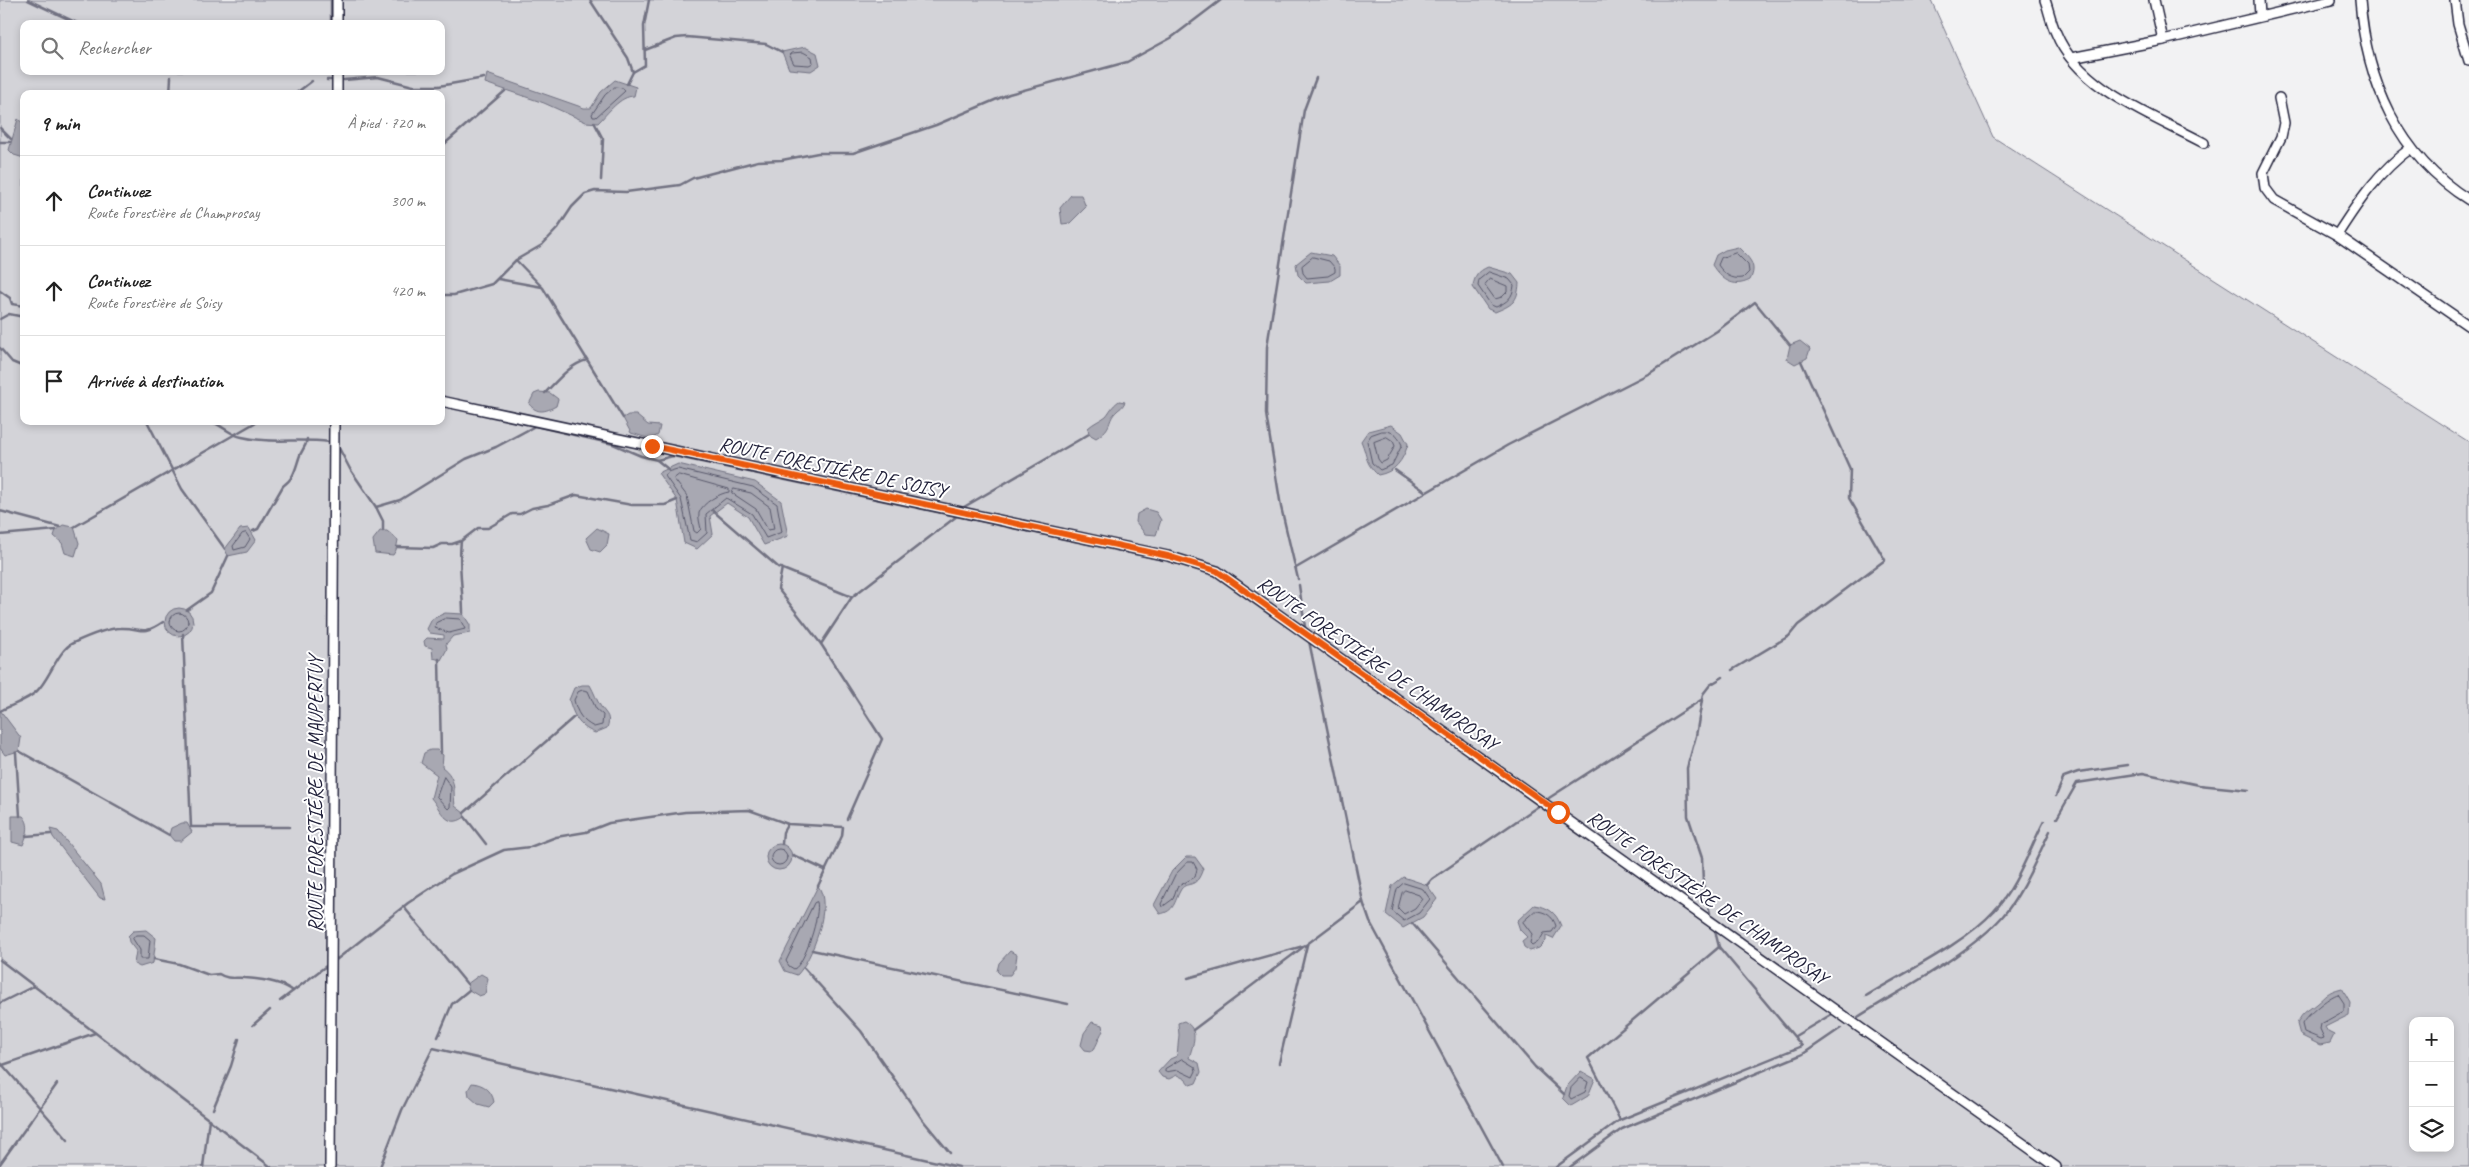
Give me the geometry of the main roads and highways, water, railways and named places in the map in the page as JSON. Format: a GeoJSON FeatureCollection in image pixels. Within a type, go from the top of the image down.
{"type":"FeatureCollection","features":[{"type":"Feature","properties":{"kind":"water"},"geometry":{"type":"Polygon","coordinates":[[[805,47],[817,53],[820,65],[811,71],[789,69],[782,52],[805,47]]]}},
{"type":"Feature","properties":{"kind":"water"},"geometry":{"type":"Polygon","coordinates":[[[487,74],[584,108],[591,108],[601,92],[615,80],[636,87],[634,96],[619,102],[598,123],[586,122],[544,103],[485,83],[487,74]]]}},
{"type":"Feature","properties":{"kind":"water"},"geometry":{"type":"Polygon","coordinates":[[[18,119],[20,121],[20,157],[14,155],[9,150],[18,119]]]}},
{"type":"Feature","properties":{"kind":"water"},"geometry":{"type":"Polygon","coordinates":[[[1071,195],[1081,195],[1086,207],[1070,223],[1062,224],[1060,208],[1071,195]]]}},
{"type":"Feature","properties":{"kind":"water"},"geometry":{"type":"Polygon","coordinates":[[[1738,247],[1749,258],[1753,266],[1750,280],[1744,283],[1728,281],[1719,275],[1712,265],[1716,255],[1725,250],[1738,247]]]}},
{"type":"Feature","properties":{"kind":"water"},"geometry":{"type":"Polygon","coordinates":[[[1311,252],[1332,256],[1340,266],[1340,275],[1330,281],[1306,283],[1298,275],[1296,264],[1311,252]]]}},
{"type":"Feature","properties":{"kind":"water"},"geometry":{"type":"Polygon","coordinates":[[[1488,267],[1512,274],[1519,283],[1517,295],[1513,302],[1495,312],[1488,309],[1473,287],[1477,275],[1488,267]]]}},
{"type":"Feature","properties":{"kind":"water"},"geometry":{"type":"Polygon","coordinates":[[[1800,341],[1810,349],[1807,358],[1795,364],[1787,359],[1790,345],[1800,341]]]}},
{"type":"Feature","properties":{"kind":"water"},"geometry":{"type":"Polygon","coordinates":[[[539,392],[550,393],[558,399],[556,406],[541,411],[532,407],[529,404],[534,394],[539,392]]]}},
{"type":"Feature","properties":{"kind":"water"},"geometry":{"type":"Polygon","coordinates":[[[1119,401],[1125,402],[1114,415],[1105,431],[1096,438],[1089,434],[1088,428],[1106,416],[1119,401]]]}},
{"type":"Feature","properties":{"kind":"water"},"geometry":{"type":"Polygon","coordinates":[[[628,415],[636,415],[648,425],[660,426],[658,435],[651,439],[631,433],[623,418],[628,415]]]}},
{"type":"Feature","properties":{"kind":"water"},"geometry":{"type":"Polygon","coordinates":[[[1391,425],[1402,433],[1408,444],[1404,456],[1398,465],[1384,474],[1378,475],[1368,463],[1361,441],[1368,431],[1391,425]]]}},
{"type":"Feature","properties":{"kind":"water"},"geometry":{"type":"Polygon","coordinates":[[[678,464],[755,482],[781,501],[788,536],[764,545],[748,517],[727,503],[710,516],[713,534],[697,549],[684,543],[677,500],[658,473],[678,464]]]}},
{"type":"Feature","properties":{"kind":"water"},"geometry":{"type":"Polygon","coordinates":[[[1146,509],[1156,512],[1161,520],[1156,535],[1145,534],[1136,522],[1137,514],[1146,509]]]}},
{"type":"Feature","properties":{"kind":"water"},"geometry":{"type":"Polygon","coordinates":[[[63,525],[74,527],[79,543],[75,556],[65,553],[62,543],[54,536],[56,530],[63,525]]]}},
{"type":"Feature","properties":{"kind":"water"},"geometry":{"type":"Polygon","coordinates":[[[249,528],[256,540],[247,552],[228,556],[225,549],[240,529],[249,528]]]}},
{"type":"Feature","properties":{"kind":"water"},"geometry":{"type":"Polygon","coordinates":[[[597,528],[609,534],[607,545],[600,552],[591,549],[586,538],[597,528]]]}},
{"type":"Feature","properties":{"kind":"water"},"geometry":{"type":"Polygon","coordinates":[[[380,531],[387,531],[398,540],[393,555],[375,553],[373,540],[380,531]]]}},
{"type":"Feature","properties":{"kind":"water"},"geometry":{"type":"Polygon","coordinates":[[[179,608],[189,612],[193,622],[189,632],[179,636],[169,632],[165,622],[169,612],[179,608]]]}},
{"type":"Feature","properties":{"kind":"water"},"geometry":{"type":"Polygon","coordinates":[[[445,613],[463,614],[470,625],[470,633],[453,636],[446,644],[447,649],[441,660],[433,658],[432,648],[425,646],[424,641],[427,638],[444,639],[444,635],[430,633],[427,629],[432,619],[445,613]]]}},
{"type":"Feature","properties":{"kind":"water"},"geometry":{"type":"Polygon","coordinates":[[[590,685],[608,716],[607,728],[595,733],[584,727],[575,716],[569,700],[574,688],[590,685]]]}},
{"type":"Feature","properties":{"kind":"water"},"geometry":{"type":"Polygon","coordinates":[[[0,710],[21,738],[19,751],[5,755],[0,748],[0,710]]]}},
{"type":"Feature","properties":{"kind":"water"},"geometry":{"type":"Polygon","coordinates":[[[430,750],[437,750],[443,755],[442,767],[447,771],[452,780],[455,806],[464,813],[465,817],[459,820],[449,820],[445,817],[431,798],[437,775],[421,763],[424,753],[430,750]]]}},
{"type":"Feature","properties":{"kind":"water"},"geometry":{"type":"Polygon","coordinates":[[[12,816],[23,816],[27,823],[27,834],[23,845],[12,842],[12,816]]]}},
{"type":"Feature","properties":{"kind":"water"},"geometry":{"type":"Polygon","coordinates":[[[187,823],[192,832],[181,841],[174,841],[169,835],[171,828],[187,823]]]}},
{"type":"Feature","properties":{"kind":"water"},"geometry":{"type":"Polygon","coordinates":[[[50,829],[58,831],[101,884],[105,899],[100,898],[53,837],[50,829]]]}},
{"type":"Feature","properties":{"kind":"water"},"geometry":{"type":"Polygon","coordinates":[[[779,844],[788,848],[792,857],[788,866],[779,870],[770,866],[766,857],[770,848],[779,844]]]}},
{"type":"Feature","properties":{"kind":"water"},"geometry":{"type":"Polygon","coordinates":[[[1186,857],[1195,857],[1203,868],[1200,875],[1194,883],[1182,888],[1169,911],[1160,914],[1154,905],[1172,871],[1186,857]]]}},
{"type":"Feature","properties":{"kind":"water"},"geometry":{"type":"Polygon","coordinates":[[[1403,877],[1427,885],[1437,899],[1423,917],[1403,928],[1386,914],[1392,886],[1403,877]]]}},
{"type":"Feature","properties":{"kind":"water"},"geometry":{"type":"Polygon","coordinates":[[[818,886],[822,894],[823,905],[819,932],[809,957],[797,975],[785,971],[780,961],[818,886]]]}},
{"type":"Feature","properties":{"kind":"water"},"geometry":{"type":"Polygon","coordinates":[[[1534,905],[1551,911],[1557,917],[1561,926],[1553,939],[1546,936],[1546,941],[1539,948],[1530,951],[1524,947],[1522,941],[1527,937],[1520,930],[1517,921],[1534,905]]]}},
{"type":"Feature","properties":{"kind":"water"},"geometry":{"type":"Polygon","coordinates":[[[146,930],[156,938],[153,963],[140,967],[134,964],[136,951],[129,942],[128,936],[133,931],[146,930]]]}},
{"type":"Feature","properties":{"kind":"water"},"geometry":{"type":"Polygon","coordinates":[[[1010,951],[1017,955],[1015,968],[1010,975],[1001,975],[997,971],[999,963],[1010,951]]]}},
{"type":"Feature","properties":{"kind":"water"},"geometry":{"type":"Polygon","coordinates":[[[481,974],[488,978],[485,994],[479,996],[469,990],[467,984],[481,974]]]}},
{"type":"Feature","properties":{"kind":"water"},"geometry":{"type":"Polygon","coordinates":[[[2342,988],[2350,1002],[2349,1015],[2325,1027],[2328,1032],[2334,1035],[2330,1043],[2320,1045],[2300,1035],[2297,1024],[2303,1014],[2327,994],[2342,988]]]}},
{"type":"Feature","properties":{"kind":"water"},"geometry":{"type":"Polygon","coordinates":[[[1184,1021],[1194,1033],[1189,1058],[1199,1063],[1201,1072],[1196,1083],[1190,1085],[1185,1079],[1177,1075],[1169,1079],[1162,1077],[1158,1072],[1170,1059],[1177,1056],[1178,1023],[1184,1021]]]}},
{"type":"Feature","properties":{"kind":"water"},"geometry":{"type":"Polygon","coordinates":[[[1092,1022],[1102,1025],[1103,1031],[1092,1051],[1085,1050],[1081,1045],[1084,1033],[1092,1022]]]}},
{"type":"Feature","properties":{"kind":"water"},"geometry":{"type":"Polygon","coordinates":[[[1581,1071],[1595,1079],[1588,1096],[1571,1106],[1563,1098],[1567,1086],[1581,1071]]]}},
{"type":"Feature","properties":{"kind":"water"},"geometry":{"type":"Polygon","coordinates":[[[472,1083],[483,1086],[489,1091],[494,1102],[489,1107],[478,1104],[469,1096],[468,1090],[472,1083]]]}},
{"type":"Feature","properties":{"kind":"waterway"},"geometry":{"type":"LineString","coordinates":[[28,0],[70,20]]}},
{"type":"Feature","properties":{"kind":"waterway"},"geometry":{"type":"LineString","coordinates":[[331,0],[331,20]]}},
{"type":"Feature","properties":{"kind":"waterway"},"geometry":{"type":"LineString","coordinates":[[590,0],[628,58],[633,72],[627,84]]}},
{"type":"Feature","properties":{"kind":"waterway"},"geometry":{"type":"LineString","coordinates":[[633,72],[645,65],[644,26],[649,0]]}},
{"type":"Feature","properties":{"kind":"waterway"},"geometry":{"type":"LineString","coordinates":[[445,295],[454,295],[492,284],[516,260],[542,245],[558,228],[572,207],[585,194],[595,191],[626,192],[680,185],[693,178],[758,161],[782,160],[818,153],[853,153],[936,125],[1009,94],[1127,62],[1171,38],[1221,0]]}},
{"type":"Feature","properties":{"kind":"waterway"},"geometry":{"type":"LineString","coordinates":[[645,50],[676,38],[687,37],[766,44],[782,52]]}},
{"type":"Feature","properties":{"kind":"waterway"},"geometry":{"type":"LineString","coordinates":[[170,90],[171,77]]}},
{"type":"Feature","properties":{"kind":"waterway"},"geometry":{"type":"LineString","coordinates":[[344,80],[378,77],[413,86],[439,86],[484,78]]}},
{"type":"Feature","properties":{"kind":"waterway"},"geometry":{"type":"LineString","coordinates":[[1298,579],[1281,507],[1266,414],[1267,347],[1304,110],[1316,78]]}},
{"type":"Feature","properties":{"kind":"waterway"},"geometry":{"type":"LineString","coordinates":[[327,80],[332,80]]}},
{"type":"Feature","properties":{"kind":"waterway"},"geometry":{"type":"LineString","coordinates":[[300,90],[312,81]]}},
{"type":"Feature","properties":{"kind":"waterway"},"geometry":{"type":"LineString","coordinates":[[445,144],[505,91]]}},
{"type":"Feature","properties":{"kind":"waterway"},"geometry":{"type":"LineString","coordinates":[[594,122],[603,139],[601,180]]}},
{"type":"Feature","properties":{"kind":"waterway"},"geometry":{"type":"LineString","coordinates":[[0,128],[11,139]]}},
{"type":"Feature","properties":{"kind":"waterway"},"geometry":{"type":"LineString","coordinates":[[0,142],[10,142]]}},
{"type":"Feature","properties":{"kind":"waterway"},"geometry":{"type":"LineString","coordinates":[[516,260],[543,288],[623,418]]}},
{"type":"Feature","properties":{"kind":"waterway"},"geometry":{"type":"LineString","coordinates":[[498,279],[542,287]]}},
{"type":"Feature","properties":{"kind":"waterway"},"geometry":{"type":"LineString","coordinates":[[0,291],[10,298],[12,304],[20,305]]}},
{"type":"Feature","properties":{"kind":"waterway"},"geometry":{"type":"LineString","coordinates":[[1296,568],[1508,445],[1650,373],[1717,331],[1755,302],[1790,345]]}},
{"type":"Feature","properties":{"kind":"waterway"},"geometry":{"type":"LineString","coordinates":[[0,319],[9,314],[20,316]]}},
{"type":"Feature","properties":{"kind":"waterway"},"geometry":{"type":"LineString","coordinates":[[0,348],[12,362],[20,365]]}},
{"type":"Feature","properties":{"kind":"waterway"},"geometry":{"type":"LineString","coordinates":[[545,393],[569,369],[587,360]]}},
{"type":"Feature","properties":{"kind":"waterway"},"geometry":{"type":"LineString","coordinates":[[1732,670],[1789,636],[1798,625],[1885,560],[1849,498],[1850,469],[1801,361]]}},
{"type":"Feature","properties":{"kind":"waterway"},"geometry":{"type":"LineString","coordinates":[[149,425],[182,489],[225,549]]}},
{"type":"Feature","properties":{"kind":"waterway"},"geometry":{"type":"LineString","coordinates":[[218,425],[238,436],[253,439],[329,442]]}},
{"type":"Feature","properties":{"kind":"waterway"},"geometry":{"type":"LineString","coordinates":[[74,527],[251,425]]}},
{"type":"Feature","properties":{"kind":"waterway"},"geometry":{"type":"LineString","coordinates":[[339,448],[350,469],[376,507],[400,500],[466,459],[496,447],[535,426],[613,444],[641,456],[657,460],[668,469]]}},
{"type":"Feature","properties":{"kind":"waterway"},"geometry":{"type":"LineString","coordinates":[[964,507],[1089,434]]}},
{"type":"Feature","properties":{"kind":"waterway"},"geometry":{"type":"LineString","coordinates":[[253,531],[258,529],[283,486],[292,477],[307,439]]}},
{"type":"Feature","properties":{"kind":"waterway"},"geometry":{"type":"LineString","coordinates":[[657,460],[673,456],[1163,560]]}},
{"type":"Feature","properties":{"kind":"waterway"},"geometry":{"type":"LineString","coordinates":[[1395,470],[1426,492]]}},
{"type":"Feature","properties":{"kind":"waterway"},"geometry":{"type":"LineString","coordinates":[[397,547],[433,548],[442,544],[452,544],[461,541],[478,528],[488,528],[512,514],[520,514],[532,508],[548,505],[576,495],[632,505],[665,505],[677,500]]}},
{"type":"Feature","properties":{"kind":"waterway"},"geometry":{"type":"LineString","coordinates":[[376,507],[383,521],[383,531]]}},
{"type":"Feature","properties":{"kind":"waterway"},"geometry":{"type":"LineString","coordinates":[[712,510],[778,567],[852,597]]}},
{"type":"Feature","properties":{"kind":"waterway"},"geometry":{"type":"LineString","coordinates":[[0,511],[60,527]]}},
{"type":"Feature","properties":{"kind":"waterway"},"geometry":{"type":"LineString","coordinates":[[847,819],[882,739],[821,644],[852,597],[957,516]]}},
{"type":"Feature","properties":{"kind":"waterway"},"geometry":{"type":"LineString","coordinates":[[0,535],[56,530]]}},
{"type":"Feature","properties":{"kind":"waterway"},"geometry":{"type":"LineString","coordinates":[[461,541],[463,614]]}},
{"type":"Feature","properties":{"kind":"waterway"},"geometry":{"type":"LineString","coordinates":[[187,610],[211,593],[228,556]]}},
{"type":"Feature","properties":{"kind":"waterway"},"geometry":{"type":"LineString","coordinates":[[782,568],[778,589],[821,644]]}},
{"type":"Feature","properties":{"kind":"waterway"},"geometry":{"type":"LineString","coordinates":[[1299,585],[1305,627]]}},
{"type":"Feature","properties":{"kind":"waterway"},"geometry":{"type":"LineString","coordinates":[[0,711],[24,700],[37,691],[46,680],[58,658],[73,643],[114,628],[146,630],[156,627],[163,622]]}},
{"type":"Feature","properties":{"kind":"waterway"},"geometry":{"type":"LineString","coordinates":[[183,634],[191,827],[289,827]]}},
{"type":"Feature","properties":{"kind":"waterway"},"geometry":{"type":"LineString","coordinates":[[1309,641],[1363,902],[1370,922],[1503,1167]]}},
{"type":"Feature","properties":{"kind":"waterway"},"geometry":{"type":"LineString","coordinates":[[439,659],[441,753]]}},
{"type":"Feature","properties":{"kind":"waterway"},"geometry":{"type":"LineString","coordinates":[[1710,913],[1703,884],[1702,858],[1688,816],[1687,768],[1696,736],[1703,694],[1710,685],[1723,677]]}},
{"type":"Feature","properties":{"kind":"waterway"},"geometry":{"type":"LineString","coordinates":[[1549,798],[1701,700]]}},
{"type":"Feature","properties":{"kind":"waterway"},"geometry":{"type":"LineString","coordinates":[[464,813],[574,717]]}},
{"type":"Feature","properties":{"kind":"waterway"},"geometry":{"type":"LineString","coordinates":[[19,751],[169,835]]}},
{"type":"Feature","properties":{"kind":"waterway"},"geometry":{"type":"LineString","coordinates":[[16,753],[20,816]]}},
{"type":"Feature","properties":{"kind":"waterway"},"geometry":{"type":"LineString","coordinates":[[2056,796],[2064,777],[2078,772],[2128,765]]}},
{"type":"Feature","properties":{"kind":"waterway"},"geometry":{"type":"LineString","coordinates":[[2057,818],[2077,783],[2143,773],[2199,785],[2249,790]]}},
{"type":"Feature","properties":{"kind":"waterway"},"geometry":{"type":"LineString","coordinates":[[1427,885],[1432,879],[1540,805]]}},
{"type":"Feature","properties":{"kind":"waterway"},"geometry":{"type":"LineString","coordinates":[[336,960],[408,903],[452,874],[504,850],[530,847],[556,837],[586,832],[609,823],[685,812],[749,810],[788,824],[843,827],[842,836],[818,886]]}},
{"type":"Feature","properties":{"kind":"waterway"},"geometry":{"type":"LineString","coordinates":[[465,817],[486,844]]}},
{"type":"Feature","properties":{"kind":"waterway"},"geometry":{"type":"LineString","coordinates":[[1866,996],[1951,946],[1967,935],[1994,911],[2016,880],[2044,821]]}},
{"type":"Feature","properties":{"kind":"waterway"},"geometry":{"type":"LineString","coordinates":[[782,844],[783,832],[787,825]]}},
{"type":"Feature","properties":{"kind":"waterway"},"geometry":{"type":"LineString","coordinates":[[1858,1017],[1953,958],[1988,931],[2010,908],[2029,876],[2050,831]]}},
{"type":"Feature","properties":{"kind":"waterway"},"geometry":{"type":"LineString","coordinates":[[26,836],[51,834]]}},
{"type":"Feature","properties":{"kind":"waterway"},"geometry":{"type":"LineString","coordinates":[[793,855],[825,870]]}},
{"type":"Feature","properties":{"kind":"waterway"},"geometry":{"type":"LineString","coordinates":[[1193,1030],[1363,902]]}},
{"type":"Feature","properties":{"kind":"waterway"},"geometry":{"type":"LineString","coordinates":[[403,906],[467,984]]}},
{"type":"Feature","properties":{"kind":"waterway"},"geometry":{"type":"LineString","coordinates":[[1412,923],[1535,1067],[1564,1094]]}},
{"type":"Feature","properties":{"kind":"waterway"},"geometry":{"type":"LineString","coordinates":[[1556,1167],[1620,1120],[1802,1046],[1719,947],[1715,931]]}},
{"type":"Feature","properties":{"kind":"waterway"},"geometry":{"type":"LineString","coordinates":[[1188,978],[1307,945],[1279,1063]]}},
{"type":"Feature","properties":{"kind":"waterway"},"geometry":{"type":"LineString","coordinates":[[1620,1120],[1588,1058],[1719,947]]}},
{"type":"Feature","properties":{"kind":"waterway"},"geometry":{"type":"LineString","coordinates":[[812,950],[1068,1004]]}},
{"type":"Feature","properties":{"kind":"waterway"},"geometry":{"type":"LineString","coordinates":[[154,959],[179,964],[209,975],[219,974],[229,978],[251,978],[270,981],[283,985],[293,991]]}},
{"type":"Feature","properties":{"kind":"waterway"},"geometry":{"type":"LineString","coordinates":[[0,960],[271,1167]]}},
{"type":"Feature","properties":{"kind":"waterway"},"geometry":{"type":"LineString","coordinates":[[280,1001],[326,966]]}},
{"type":"Feature","properties":{"kind":"waterway"},"geometry":{"type":"LineString","coordinates":[[804,968],[861,1031],[922,1119],[950,1153]]}},
{"type":"Feature","properties":{"kind":"waterway"},"geometry":{"type":"LineString","coordinates":[[0,1003],[34,986]]}},
{"type":"Feature","properties":{"kind":"waterway"},"geometry":{"type":"LineString","coordinates":[[438,1037],[452,1004],[469,990]]}},
{"type":"Feature","properties":{"kind":"waterway"},"geometry":{"type":"LineString","coordinates":[[253,1025],[270,1010]]}},
{"type":"Feature","properties":{"kind":"waterway"},"geometry":{"type":"LineString","coordinates":[[1795,1036],[1832,1014]]}},
{"type":"Feature","properties":{"kind":"waterway"},"geometry":{"type":"LineString","coordinates":[[1570,1167],[1622,1129],[1803,1054],[1841,1028]]}},
{"type":"Feature","properties":{"kind":"waterway"},"geometry":{"type":"LineString","coordinates":[[0,1066],[95,1033]]}},
{"type":"Feature","properties":{"kind":"waterway"},"geometry":{"type":"LineString","coordinates":[[213,1109],[231,1066],[239,1039]]}},
{"type":"Feature","properties":{"kind":"waterway"},"geometry":{"type":"LineString","coordinates":[[380,1167],[402,1110],[433,1048],[959,1167]]}},
{"type":"Feature","properties":{"kind":"waterway"},"geometry":{"type":"LineString","coordinates":[[0,1062],[68,1140]]}},
{"type":"Feature","properties":{"kind":"waterway"},"geometry":{"type":"LineString","coordinates":[[0,1164],[57,1084]]}},
{"type":"Feature","properties":{"kind":"waterway"},"geometry":{"type":"LineString","coordinates":[[203,1167],[209,1119]]}}]}
